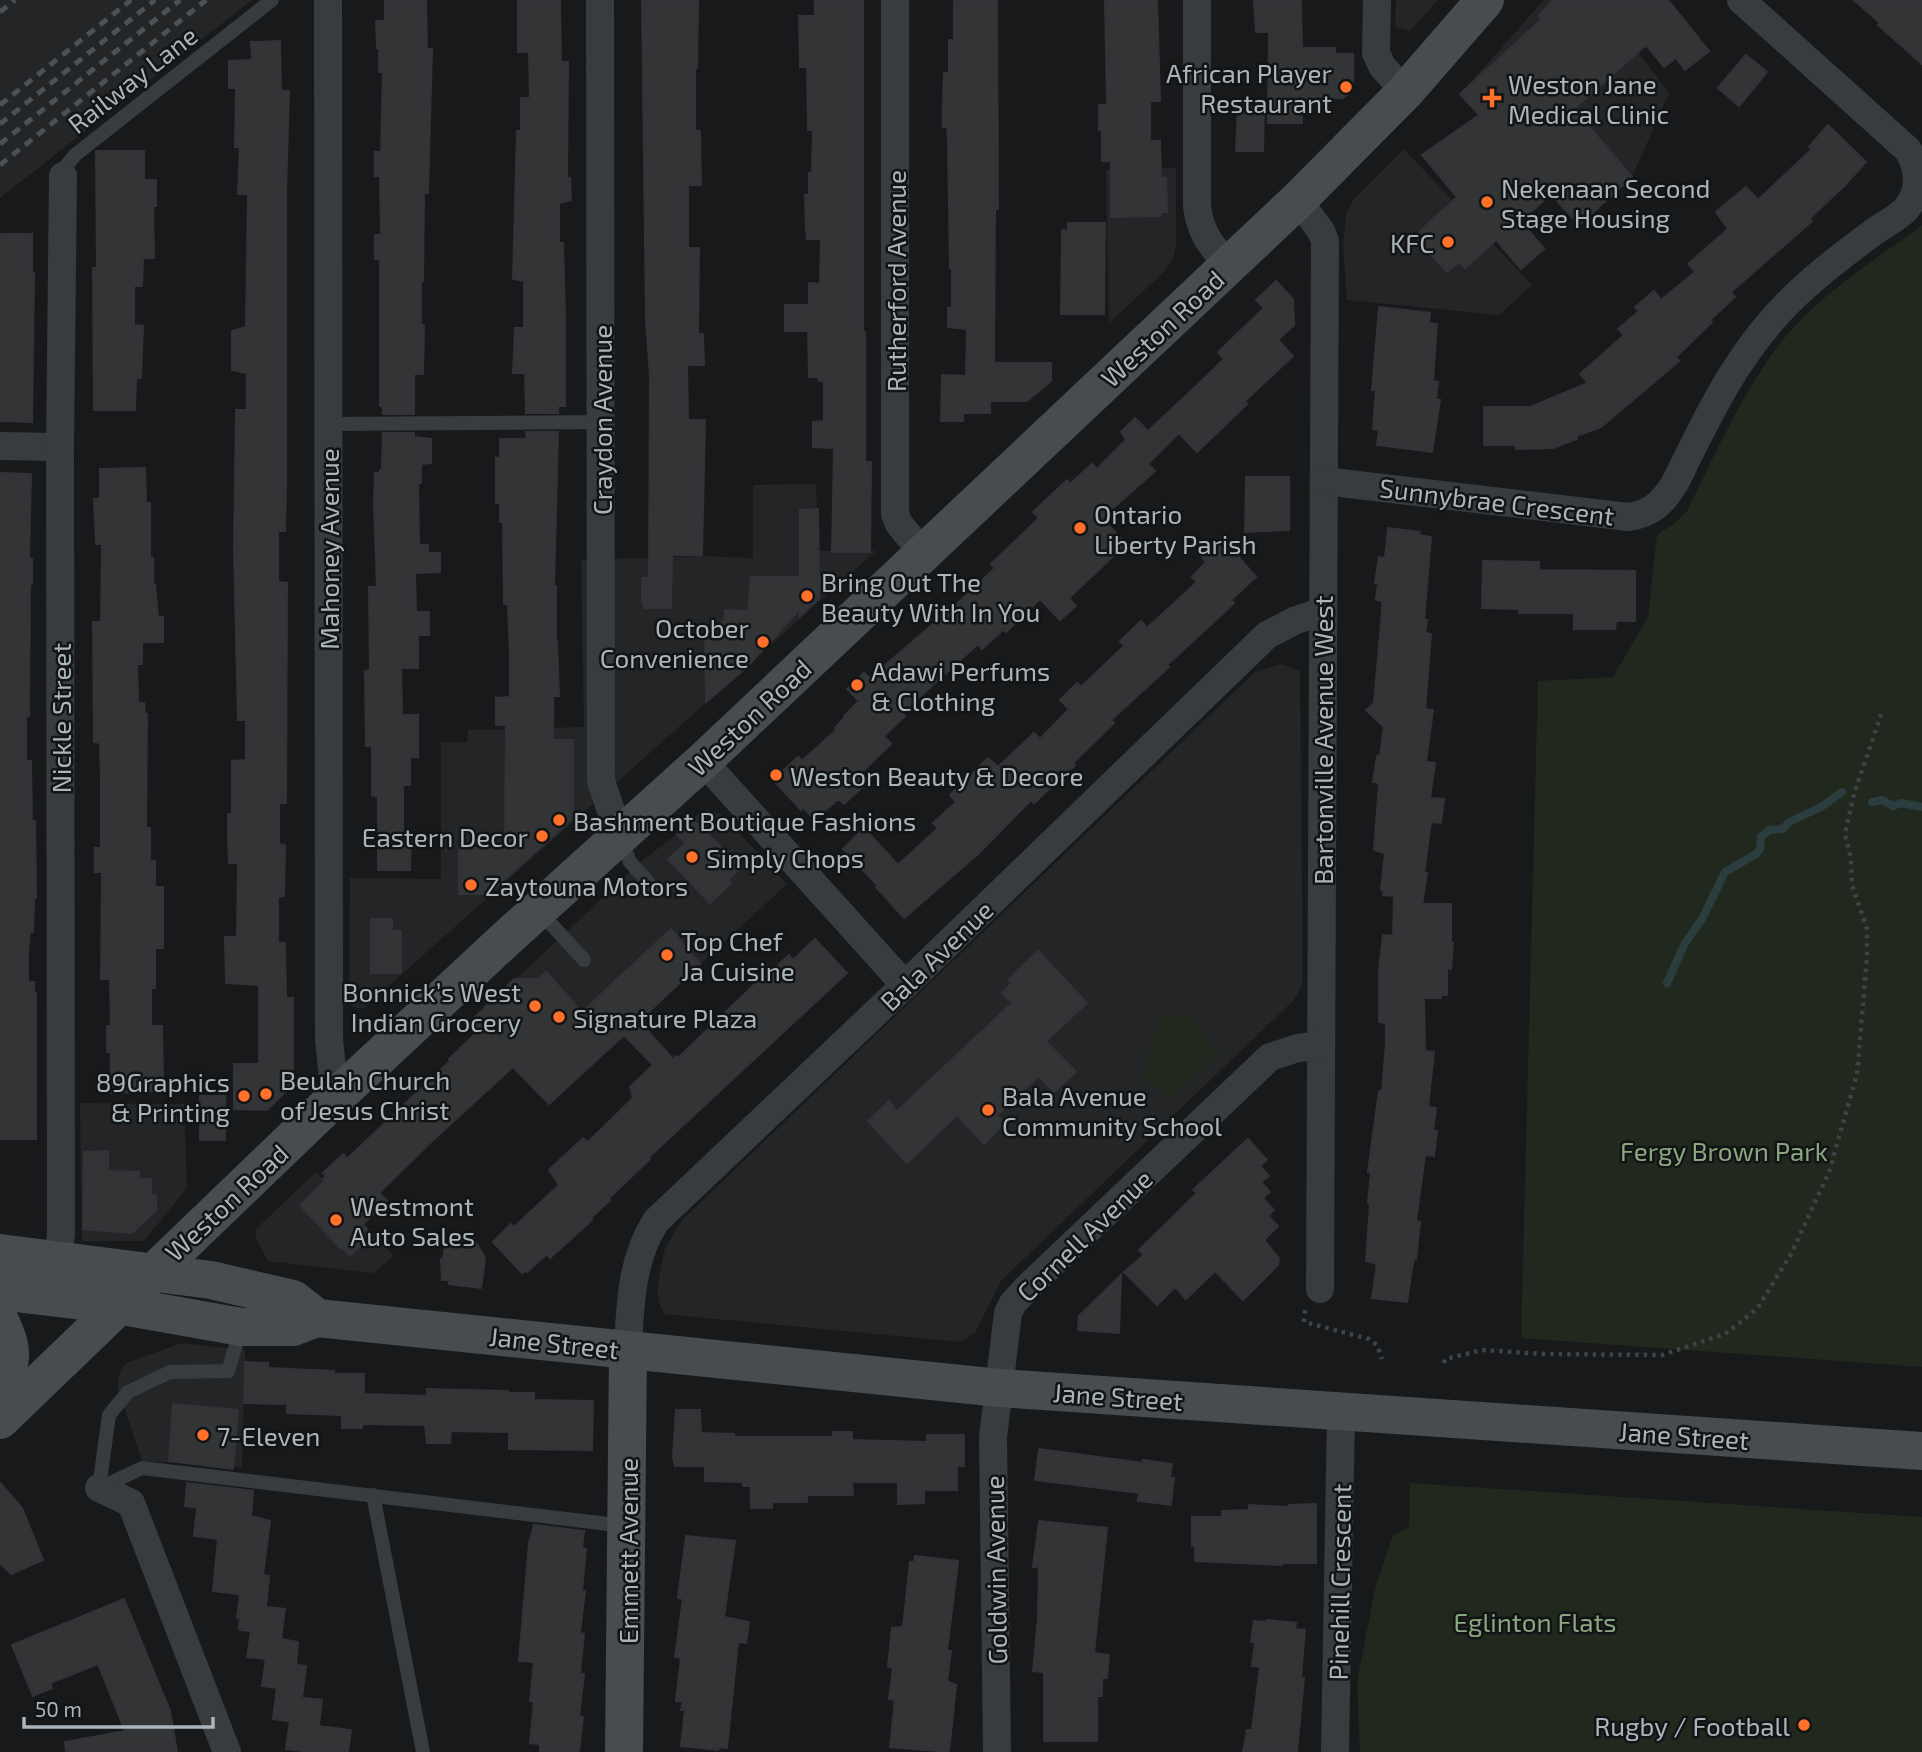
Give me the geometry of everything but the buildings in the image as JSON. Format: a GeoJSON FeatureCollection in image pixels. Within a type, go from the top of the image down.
{"type":"FeatureCollection","features":[{"type":"Feature","properties":{"kind":"main road","name":"Weston Road"},"geometry":{"type":"LineString","coordinates":[[0,1420],[335,1098],[703,761],[1298,200],[1405,92],[1485,0]]}},
{"type":"Feature","properties":{"kind":"main road","name":"Jane Street"},"geometry":{"type":"LineString","coordinates":[[0,1253],[211,1280],[293,1299],[317,1318]]}},
{"type":"Feature","properties":{"kind":"main road","name":"Jane Street"},"geometry":{"type":"LineString","coordinates":[[0,1290],[241,1327],[293,1327],[317,1318],[1000,1388],[1922,1451]]}},
{"type":"Feature","properties":{"kind":"main road"},"geometry":{"type":"LineString","coordinates":[[0,1321],[12,1353],[11,1363],[0,1389]]}},
{"type":"Feature","properties":{"kind":"main road","name":"Emmett Avenue"},"geometry":{"type":"LineString","coordinates":[[624,1752],[628,1350]]}},
{"type":"Feature","properties":{"kind":"street","name":"Mahoney Avenue"},"geometry":{"type":"LineString","coordinates":[[328,0],[328,1025],[335,1098]]}},
{"type":"Feature","properties":{"kind":"street","name":"Craydon Avenue"},"geometry":{"type":"LineString","coordinates":[[600,0],[601,781],[620,836]]}},
{"type":"Feature","properties":{"kind":"street","name":"Rutherford Avenue"},"geometry":{"type":"LineString","coordinates":[[895,0],[895,514],[923,553]]}},
{"type":"Feature","properties":{"kind":"street"},"geometry":{"type":"LineString","coordinates":[[1197,0],[1197,206],[1200,226],[1206,238],[1228,266]]}},
{"type":"Feature","properties":{"kind":"street"},"geometry":{"type":"LineString","coordinates":[[1377,0],[1376,53],[1382,66],[1405,92]]}},
{"type":"Feature","properties":{"kind":"street","name":"Sunnybrae Crescent"},"geometry":{"type":"LineString","coordinates":[[1324,481],[1628,517],[1644,515],[1666,497],[1720,392],[1746,351],[1767,325],[1808,283],[1905,209],[1916,191],[1918,176],[1908,149],[1741,0]]}},
{"type":"Feature","properties":{"kind":"street","name":"Nickle Street"},"geometry":{"type":"LineString","coordinates":[[58,1260],[61,1234],[60,447],[63,176]]}},
{"type":"Feature","properties":{"kind":"street","name":"Bartonville Avenue West"},"geometry":{"type":"LineString","coordinates":[[1298,200],[1321,231],[1325,241],[1321,612],[1320,1289]]}},
{"type":"Feature","properties":{"kind":"street"},"geometry":{"type":"LineString","coordinates":[[0,446],[60,447]]}},
{"type":"Feature","properties":{"kind":"street","name":"Bala Avenue"},"geometry":{"type":"LineString","coordinates":[[628,1350],[633,1280],[646,1236],[656,1221],[1267,635],[1296,620],[1321,612]]}},
{"type":"Feature","properties":{"kind":"street"},"geometry":{"type":"LineString","coordinates":[[703,761],[905,985]]}},
{"type":"Feature","properties":{"kind":"street","name":"Cornell Avenue"},"geometry":{"type":"LineString","coordinates":[[1000,1388],[1005,1326],[1007,1313],[1013,1303],[1270,1057],[1297,1048],[1321,1045]]}},
{"type":"Feature","properties":{"kind":"street","name":"Goldwin Avenue"},"geometry":{"type":"LineString","coordinates":[[997,1752],[993,1437],[1000,1388]]}},
{"type":"Feature","properties":{"kind":"street","name":"Pinehill Crescent"},"geometry":{"type":"LineString","coordinates":[[1335,1752],[1341,1413]]}},
{"type":"Feature","properties":{"kind":"street"},"geometry":{"type":"LineString","coordinates":[[99,1488],[131,1503],[227,1752]]}},
{"type":"Feature","properties":{"kind":"lane","name":"Railway Lane"},"geometry":{"type":"LineString","coordinates":[[63,176],[66,166],[75,155],[272,0]]}},
{"type":"Feature","properties":{"kind":"lane"},"geometry":{"type":"LineString","coordinates":[[328,424],[601,422]]}},
{"type":"Feature","properties":{"kind":"lane"},"geometry":{"type":"LineString","coordinates":[[620,836],[630,862],[657,892]]}},
{"type":"Feature","properties":{"kind":"lane"},"geometry":{"type":"LineString","coordinates":[[538,910],[583,960]]}},
{"type":"Feature","properties":{"kind":"lane"},"geometry":{"type":"LineString","coordinates":[[99,1488],[106,1442],[105,1429],[116,1403],[128,1392],[170,1372],[228,1371],[241,1327]]}},
{"type":"Feature","properties":{"kind":"lane"},"geometry":{"type":"LineString","coordinates":[[99,1488],[142,1468],[628,1527]]}},
{"type":"Feature","properties":{"kind":"lane"},"geometry":{"type":"LineString","coordinates":[[373,1495],[424,1752]]}},
{"type":"Feature","properties":{"kind":"path"},"geometry":{"type":"LineString","coordinates":[[1444,1363],[1444,1359],[1482,1350],[1544,1354],[1662,1355],[1725,1334],[1757,1309],[1791,1254],[1829,1172],[1857,1074],[1867,929],[1853,885],[1845,834],[1854,794],[1883,709]]}},
{"type":"Feature","properties":{"kind":"path"},"geometry":{"type":"LineString","coordinates":[[1320,1289],[1320,1298],[1309,1297],[1304,1322],[1369,1339],[1377,1345],[1382,1359]]}},
{"type":"Feature","properties":{"kind":"shaded area"},"geometry":{"type":"Polygon","coordinates":[[[0,0],[252,0],[0,198],[0,0]]]}},
{"type":"Feature","properties":{"kind":"shaded area"},"geometry":{"type":"Polygon","coordinates":[[[1396,0],[1438,0],[1410,31],[1395,27],[1396,0]]]}},
{"type":"Feature","properties":{"kind":"shaded area"},"geometry":{"type":"Polygon","coordinates":[[[1544,0],[1664,0],[1624,34],[1669,93],[1632,177],[1579,225],[1460,94],[1544,0]]]}},
{"type":"Feature","properties":{"kind":"shaded area"},"geometry":{"type":"Polygon","coordinates":[[[1404,149],[1532,285],[1499,315],[1347,300],[1343,243],[1347,211],[1354,199],[1404,149]]]}},
{"type":"Feature","properties":{"kind":"shaded area"},"geometry":{"type":"Polygon","coordinates":[[[1176,168],[1176,245],[1173,259],[1165,271],[1109,323],[1106,170],[1176,168]]]}},
{"type":"Feature","properties":{"kind":"shaded area"},"geometry":{"type":"Polygon","coordinates":[[[816,484],[818,551],[876,551],[364,1008],[349,1004],[350,878],[441,879],[441,742],[467,742],[468,730],[584,727],[581,560],[701,556],[753,558],[753,485],[816,484]]]}},
{"type":"Feature","properties":{"kind":"shaded area","name":"Bala Avenue Community School"},"geometry":{"type":"Polygon","coordinates":[[[1282,664],[1300,671],[1303,983],[1294,1000],[1001,1281],[975,1333],[960,1342],[664,1314],[657,1289],[665,1248],[682,1220],[1255,672],[1282,664]]]}},
{"type":"Feature","properties":{"kind":"shaded area"},"geometry":{"type":"Polygon","coordinates":[[[707,809],[722,815],[787,884],[549,1104],[470,1022],[643,860],[707,809]]]}},
{"type":"Feature","properties":{"kind":"shaded area"},"geometry":{"type":"Polygon","coordinates":[[[80,1103],[184,1104],[187,1188],[144,1241],[82,1241],[80,1103]]]}},
{"type":"Feature","properties":{"kind":"shaded area"},"geometry":{"type":"Polygon","coordinates":[[[316,1172],[394,1256],[373,1273],[268,1261],[256,1239],[256,1229],[316,1172]]]}},
{"type":"Feature","properties":{"kind":"shaded area"},"geometry":{"type":"Polygon","coordinates":[[[182,1343],[245,1350],[242,1467],[142,1461],[117,1385],[120,1371],[126,1363],[182,1343]]]}},
{"type":"Feature","properties":{"kind":"green space","name":"Fergy Brown Park"},"geometry":{"type":"Polygon","coordinates":[[[1922,225],[1922,1367],[1521,1338],[1538,681],[1613,677],[1648,617],[1657,535],[1687,511],[1764,365],[1793,328],[1827,295],[1922,225]]]}},
{"type":"Feature","properties":{"kind":"green space"},"geometry":{"type":"Polygon","coordinates":[[[1189,1016],[1220,1054],[1171,1098],[1144,1080],[1158,1018],[1189,1016]]]}},
{"type":"Feature","properties":{"kind":"green space","name":"Eglinton Flats"},"geometry":{"type":"Polygon","coordinates":[[[1410,1483],[1922,1517],[1922,1752],[1360,1752],[1357,1681],[1376,1585],[1393,1535],[1409,1527],[1410,1483]]]}},
{"type":"Feature","properties":{"kind":"waterway"},"geometry":{"type":"LineString","coordinates":[[1667,983],[1685,943],[1702,919],[1725,872],[1756,854],[1760,849],[1761,837],[1769,830],[1783,829],[1789,822],[1821,807],[1842,792]]}},
{"type":"Feature","properties":{"kind":"waterway"},"geometry":{"type":"LineString","coordinates":[[1872,802],[1882,800],[1893,806],[1901,803],[1922,807]]}},
{"type":"Feature","properties":{"kind":"railway"},"geometry":{"type":"LineString","coordinates":[[0,12],[15,0]]}},
{"type":"Feature","properties":{"kind":"railway"},"geometry":{"type":"LineString","coordinates":[[0,105],[131,0]]}},
{"type":"Feature","properties":{"kind":"railway"},"geometry":{"type":"LineString","coordinates":[[0,124],[155,0]]}},
{"type":"Feature","properties":{"kind":"railway"},"geometry":{"type":"LineString","coordinates":[[0,144],[180,0]]}},
{"type":"Feature","properties":{"kind":"railway"},"geometry":{"type":"LineString","coordinates":[[0,165],[206,0]]}},
{"type":"Feature","properties":{"kind":"place","name":"African Player Restaurant"},"geometry":{"type":"Point","coordinates":[1346,87]}},
{"type":"Feature","properties":{"kind":"place","name":"Weston Jane Medical Clinic"},"geometry":{"type":"Point","coordinates":[1492,98]}},
{"type":"Feature","properties":{"kind":"place","name":"Nekenaan Second Stage Housing"},"geometry":{"type":"Point","coordinates":[1487,202]}},
{"type":"Feature","properties":{"kind":"place","name":"KFC"},"geometry":{"type":"Point","coordinates":[1448,242]}},
{"type":"Feature","properties":{"kind":"place","name":"Ontario Liberty Parish"},"geometry":{"type":"Point","coordinates":[1080,528]}},
{"type":"Feature","properties":{"kind":"place","name":"Bring Out The Beauty With In You"},"geometry":{"type":"Point","coordinates":[807,596]}},
{"type":"Feature","properties":{"kind":"place","name":"October Convenience"},"geometry":{"type":"Point","coordinates":[763,642]}},
{"type":"Feature","properties":{"kind":"place","name":"Adawi Perfums & Clothing"},"geometry":{"type":"Point","coordinates":[857,685]}},
{"type":"Feature","properties":{"kind":"place","name":"Weston Beauty & Decore"},"geometry":{"type":"Point","coordinates":[776,775]}},
{"type":"Feature","properties":{"kind":"place","name":"Bashment Boutique Fashions"},"geometry":{"type":"Point","coordinates":[559,820]}},
{"type":"Feature","properties":{"kind":"place","name":"Eastern Decor"},"geometry":{"type":"Point","coordinates":[542,836]}},
{"type":"Feature","properties":{"kind":"place","name":"Simply Chops"},"geometry":{"type":"Point","coordinates":[692,857]}},
{"type":"Feature","properties":{"kind":"place","name":"Zaytouna Motors"},"geometry":{"type":"Point","coordinates":[471,885]}},
{"type":"Feature","properties":{"kind":"place","name":"Top Chef Ja Cuisine"},"geometry":{"type":"Point","coordinates":[667,955]}},
{"type":"Feature","properties":{"kind":"place","name":"Bonnick’s West Indian Grocery"},"geometry":{"type":"Point","coordinates":[535,1006]}},
{"type":"Feature","properties":{"kind":"place","name":"Signature Plaza"},"geometry":{"type":"Point","coordinates":[559,1017]}},
{"type":"Feature","properties":{"kind":"place","name":"Beulah Church of Jesus Christ"},"geometry":{"type":"Point","coordinates":[266,1094]}},
{"type":"Feature","properties":{"kind":"place","name":"89Graphics & Printing"},"geometry":{"type":"Point","coordinates":[244,1096]}},
{"type":"Feature","properties":{"kind":"place","name":"Bala Avenue Community School"},"geometry":{"type":"Point","coordinates":[988,1110]}},
{"type":"Feature","properties":{"kind":"place","name":"Westmont Auto Sales"},"geometry":{"type":"Point","coordinates":[336,1220]}},
{"type":"Feature","properties":{"kind":"place","name":"7-Eleven"},"geometry":{"type":"Point","coordinates":[203,1435]}},
{"type":"Feature","properties":{"kind":"place","name":"Rugby / Football"},"geometry":{"type":"Point","coordinates":[1804,1725]}}]}
